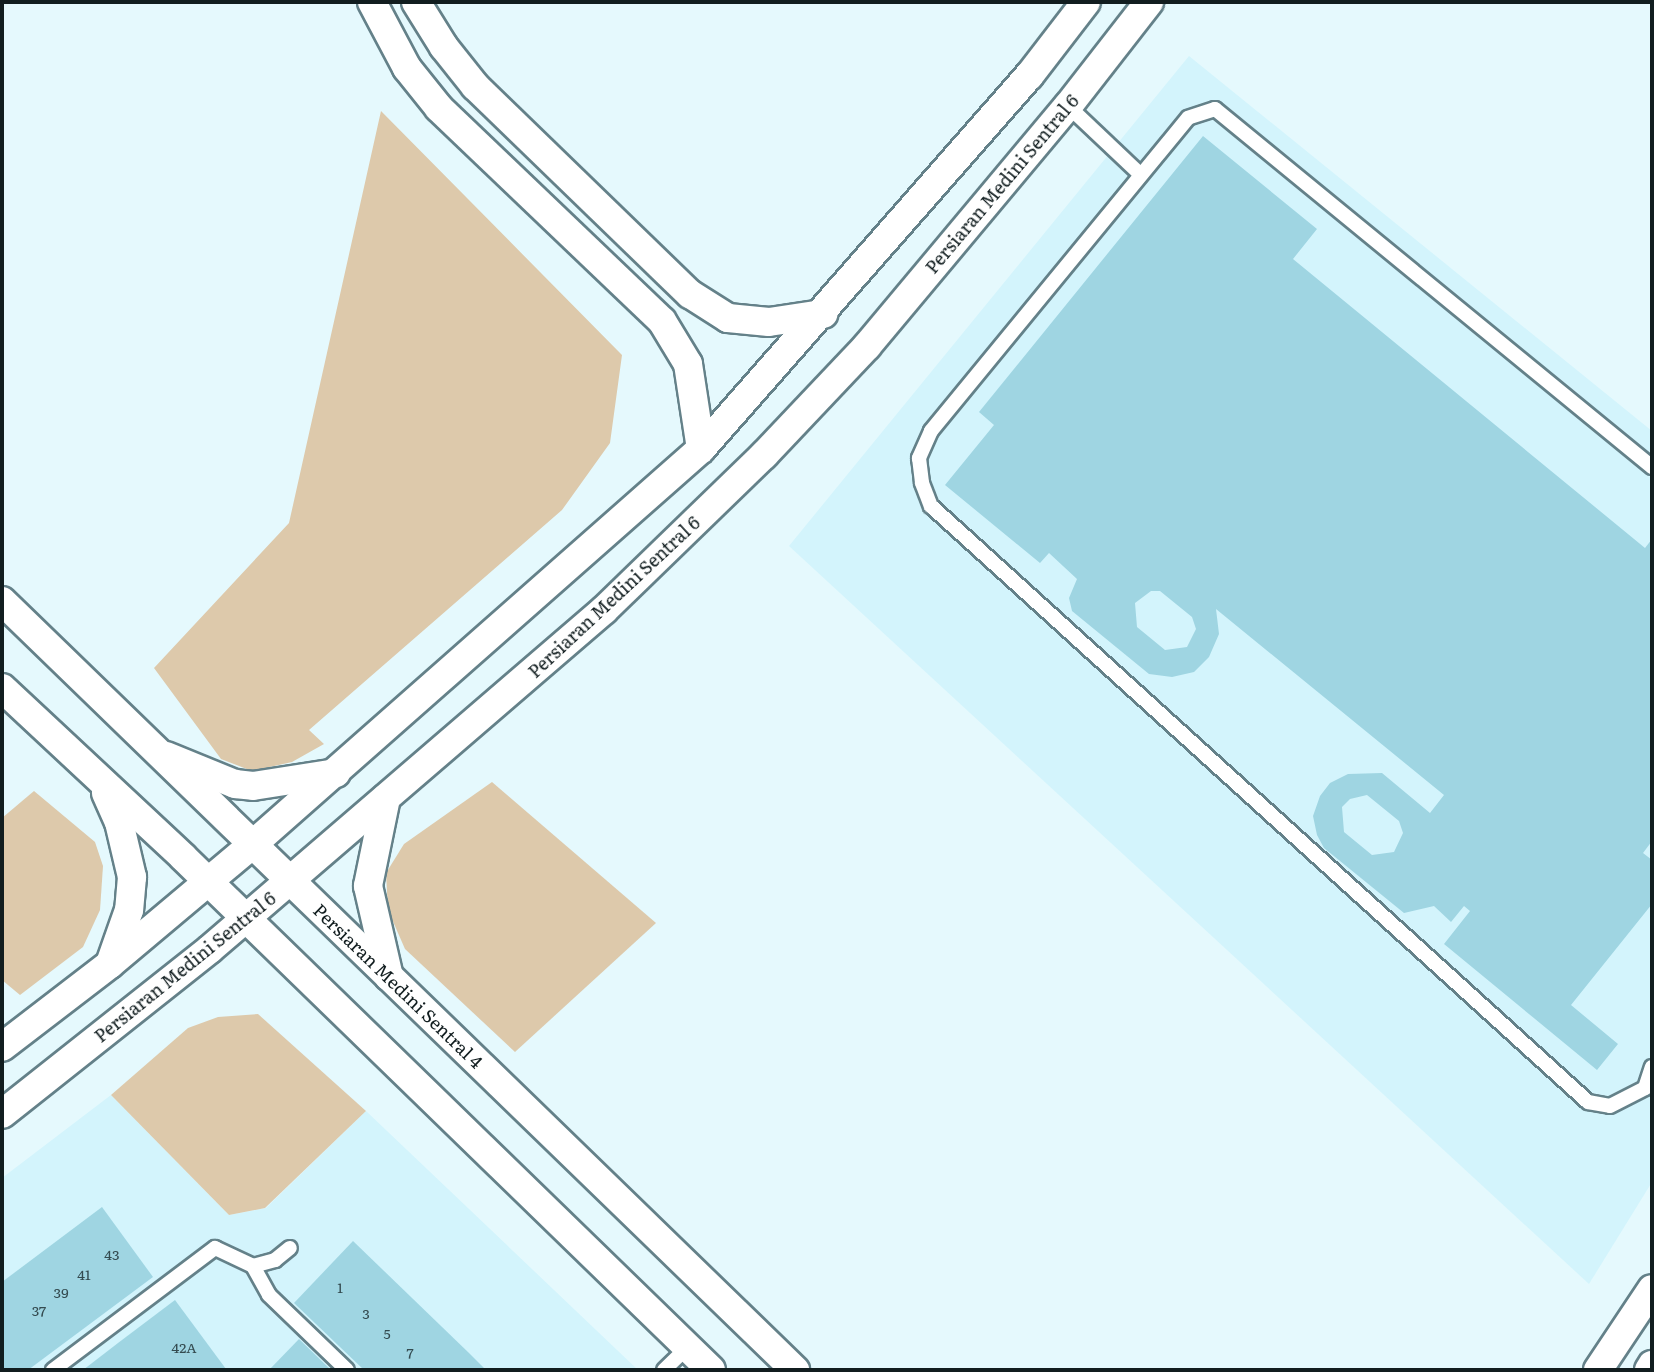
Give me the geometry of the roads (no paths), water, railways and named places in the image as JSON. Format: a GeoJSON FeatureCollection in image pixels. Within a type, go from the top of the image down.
{"type":"FeatureCollection","features":[{"type":"Feature","properties":{"kind":"street"},"geometry":{"type":"LineString","coordinates":[[372,2],[407,68],[439,108],[662,321],[688,364],[701,449]]}},
{"type":"Feature","properties":{"kind":"street"},"geometry":{"type":"LineString","coordinates":[[416,2],[475,86],[690,294],[728,318],[769,322],[823,314]]}},
{"type":"Feature","properties":{"kind":"street"},"geometry":{"type":"LineString","coordinates":[[2,1047],[110,964],[336,774],[701,449],[823,314],[1029,76],[1086,2]]}},
{"type":"Feature","properties":{"kind":"street","name":"Persiaran Medini Sentral 6"},"geometry":{"type":"LineString","coordinates":[[2,1114],[245,919],[386,799],[604,610],[764,455],[867,346],[1068,106],[1149,2]]}},
{"type":"Feature","properties":{"kind":"street"},"geometry":{"type":"LineString","coordinates":[[503,171],[532,144]]}},
{"type":"Feature","properties":{"kind":"street","name":"Persiaran Medini Sentral 4"},"geometry":{"type":"LineString","coordinates":[[2,601],[150,750],[796,1370]]}},
{"type":"Feature","properties":{"kind":"street"},"geometry":{"type":"LineString","coordinates":[[2,688],[207,882],[711,1370]]}},
{"type":"Feature","properties":{"kind":"street"},"geometry":{"type":"LineString","coordinates":[[150,750],[235,784],[253,786],[336,774]]}},
{"type":"Feature","properties":{"kind":"street"},"geometry":{"type":"LineString","coordinates":[[100,781],[119,822],[132,877],[129,910],[110,964]]}},
{"type":"Feature","properties":{"kind":"street"},"geometry":{"type":"LineString","coordinates":[[386,799],[368,886],[389,977]]}},
{"type":"Feature","properties":{"kind":"street"},"geometry":{"type":"LineString","coordinates":[[1598,1370],[1652,1289]]}},
{"type":"Feature","properties":{"kind":"street"},"geometry":{"type":"LineString","coordinates":[[1649,1370],[1652,1365]]}},
{"type":"Feature","properties":{"kind":"lane"},"geometry":{"type":"LineString","coordinates":[[1068,106],[1141,175]]}},
{"type":"Feature","properties":{"kind":"lane"},"geometry":{"type":"LineString","coordinates":[[1652,467],[1215,109],[1188,118],[931,431],[919,458],[922,483],[931,506],[1588,1102],[1610,1106],[1645,1088],[1652,1067]]}},
{"type":"Feature","properties":{"kind":"lane"},"geometry":{"type":"LineString","coordinates":[[53,1370],[215,1248],[253,1266],[269,1295],[347,1370]]}},
{"type":"Feature","properties":{"kind":"lane"},"geometry":{"type":"LineString","coordinates":[[253,1266],[290,1248]]}},
{"type":"Feature","properties":{"kind":"lane"},"geometry":{"type":"LineString","coordinates":[[664,1370],[688,1347]]}}]}
